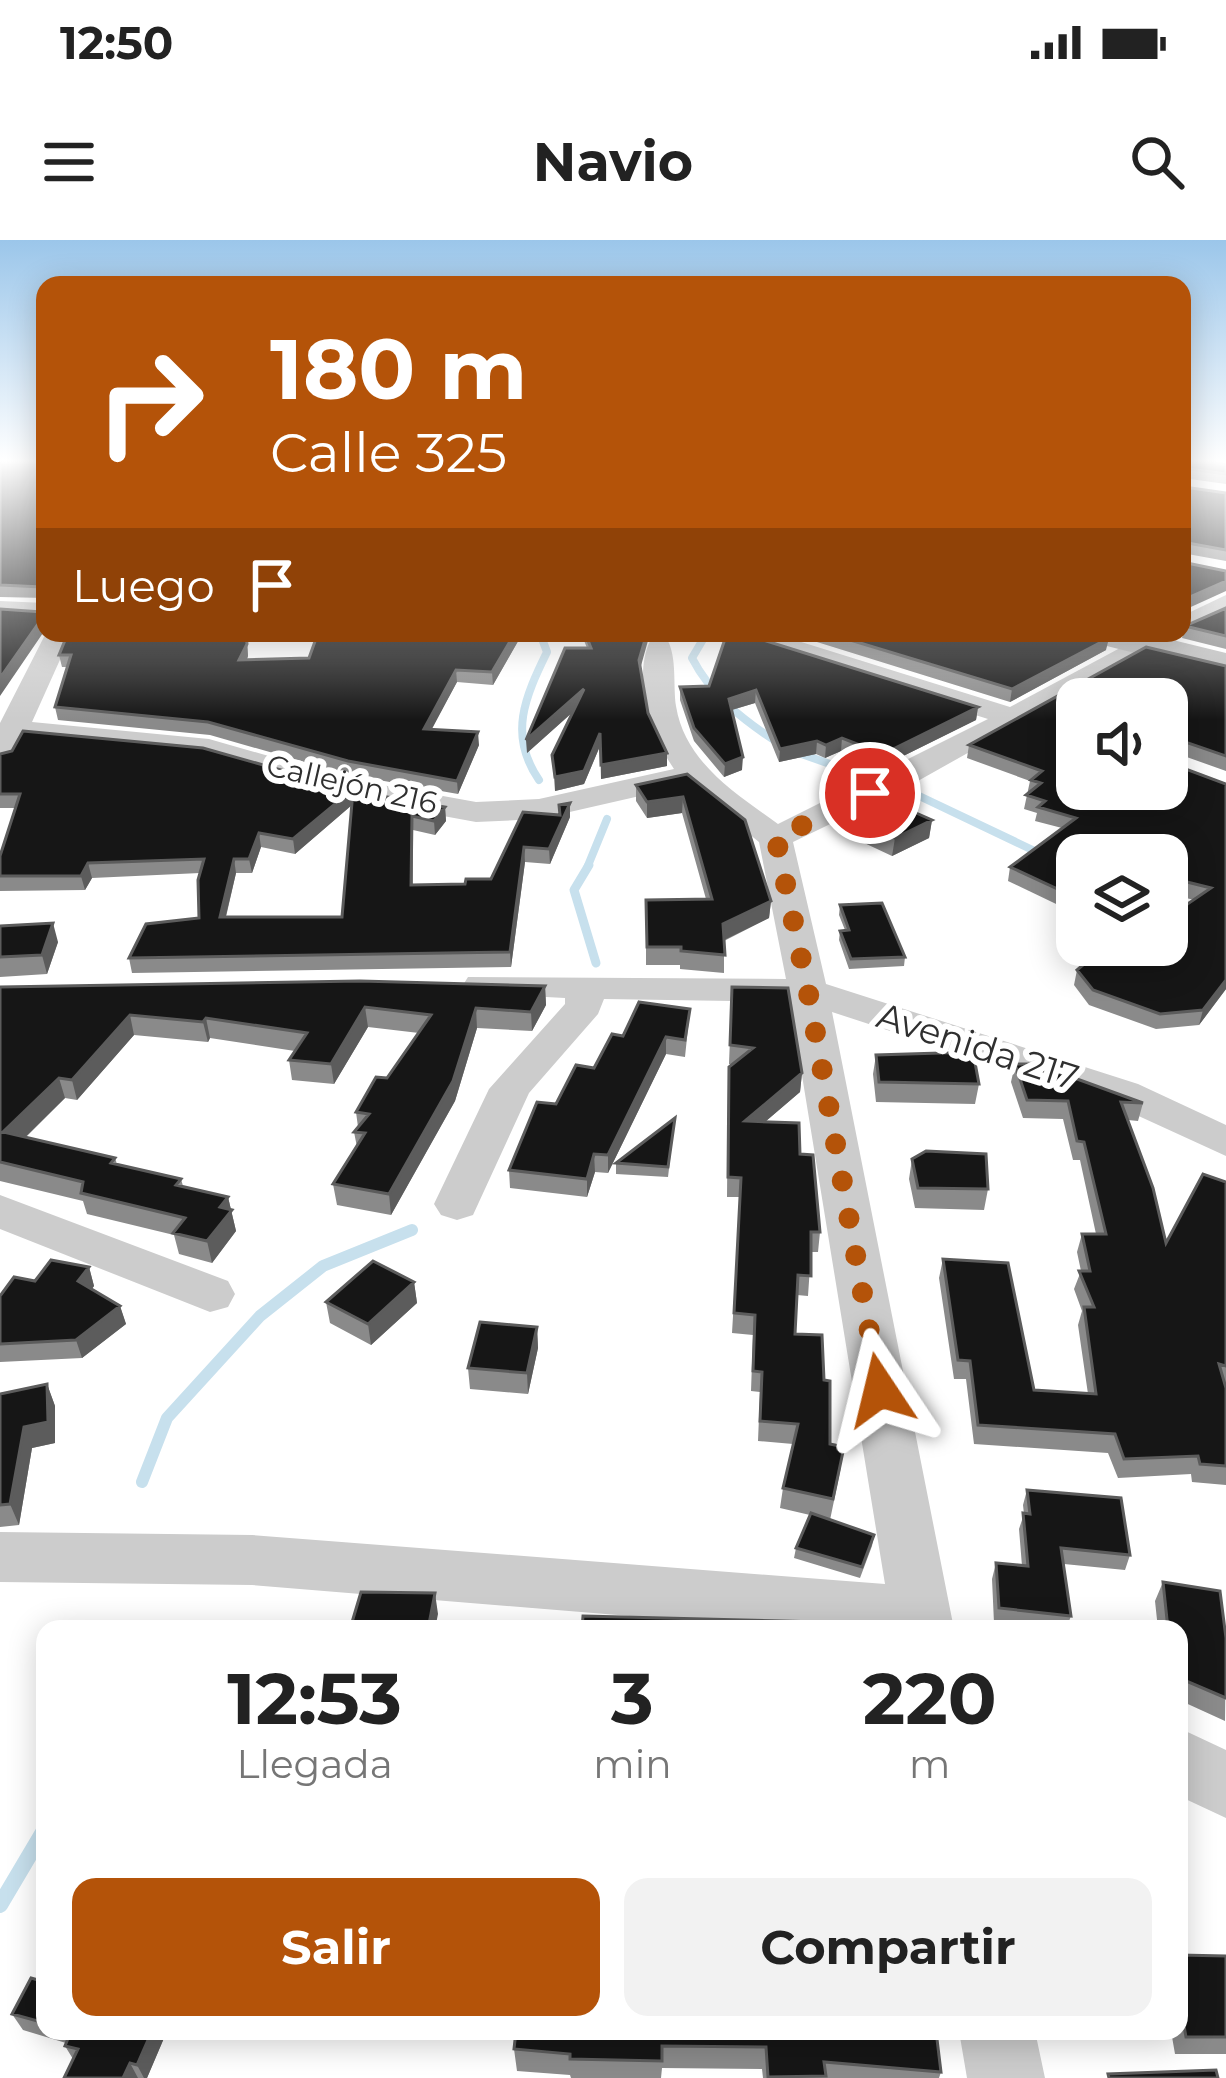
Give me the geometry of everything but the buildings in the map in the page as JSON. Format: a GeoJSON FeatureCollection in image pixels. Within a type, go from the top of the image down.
{"type":"FeatureCollection","features":[{"type":"Feature","properties":{"kind":"street"},"geometry":{"type":"LineString","coordinates":[[1191,620],[1226,603]]}},
{"type":"Feature","properties":{"kind":"street"},"geometry":{"type":"LineString","coordinates":[[0,609],[36,610]]}},
{"type":"Feature","properties":{"kind":"street"},"geometry":{"type":"LineString","coordinates":[[5,744],[55,642]]}},
{"type":"Feature","properties":{"kind":"street"},"geometry":{"type":"LineString","coordinates":[[773,642],[1012,717]]}},
{"type":"Feature","properties":{"kind":"street"},"geometry":{"type":"LineString","coordinates":[[1099,678],[1149,642]]}},
{"type":"Feature","properties":{"kind":"street"},"geometry":{"type":"LineString","coordinates":[[1175,642],[1226,665]]}},
{"type":"Feature","properties":{"kind":"street"},"geometry":{"type":"LineString","coordinates":[[1185,642],[1226,653]]}},
{"type":"Feature","properties":{"kind":"street"},"geometry":{"type":"LineString","coordinates":[[659,647],[657,689],[668,740],[693,774],[776,838],[808,991],[921,1620]]}},
{"type":"Feature","properties":{"kind":"street"},"geometry":{"type":"LineString","coordinates":[[776,838],[1012,717],[1056,703]]}},
{"type":"Feature","properties":{"kind":"street","name":"Callejón 216"},"geometry":{"type":"LineString","coordinates":[[5,744],[209,748],[345,788],[476,812],[539,809],[693,774]]}},
{"type":"Feature","properties":{"kind":"street","name":"Avenida 217"},"geometry":{"type":"LineString","coordinates":[[452,985],[808,991],[1123,1093],[1226,1142]]}},
{"type":"Feature","properties":{"kind":"street"},"geometry":{"type":"LineString","coordinates":[[457,1204],[510,1088],[584,1006],[586,987]]}},
{"type":"Feature","properties":{"kind":"street"},"geometry":{"type":"LineString","coordinates":[[0,1211],[210,1294]]}},
{"type":"Feature","properties":{"kind":"street"},"geometry":{"type":"LineString","coordinates":[[0,1557],[252,1560],[910,1620]]}},
{"type":"Feature","properties":{"kind":"street"},"geometry":{"type":"LineString","coordinates":[[1188,1765],[1226,1786]]}},
{"type":"Feature","properties":{"kind":"street"},"geometry":{"type":"LineString","coordinates":[[999,2040],[1006,2078]]}},
{"type":"Feature","properties":{"kind":"waterway"},"geometry":{"type":"LineString","coordinates":[[539,780],[522,732],[527,700],[547,652],[543,642]]}},
{"type":"Feature","properties":{"kind":"waterway"},"geometry":{"type":"LineString","coordinates":[[701,642],[692,658],[709,684],[729,706],[777,742]]}},
{"type":"Feature","properties":{"kind":"waterway"},"geometry":{"type":"LineString","coordinates":[[793,751],[915,794],[1041,854]]}},
{"type":"Feature","properties":{"kind":"waterway"},"geometry":{"type":"LineString","coordinates":[[587,868],[607,819]]}},
{"type":"Feature","properties":{"kind":"waterway"},"geometry":{"type":"LineString","coordinates":[[589,865],[574,890],[596,963]]}},
{"type":"Feature","properties":{"kind":"waterway"},"geometry":{"type":"LineString","coordinates":[[142,1482],[167,1418],[260,1316],[323,1266],[412,1230]]}},
{"type":"Feature","properties":{"kind":"waterway"},"geometry":{"type":"LineString","coordinates":[[0,1905],[36,1844]]}},
{"type":"Feature","properties":{"kind":"route"},"geometry":{"type":"LineString","coordinates":[[870,793],[776,838],[880,1390]]}}]}
